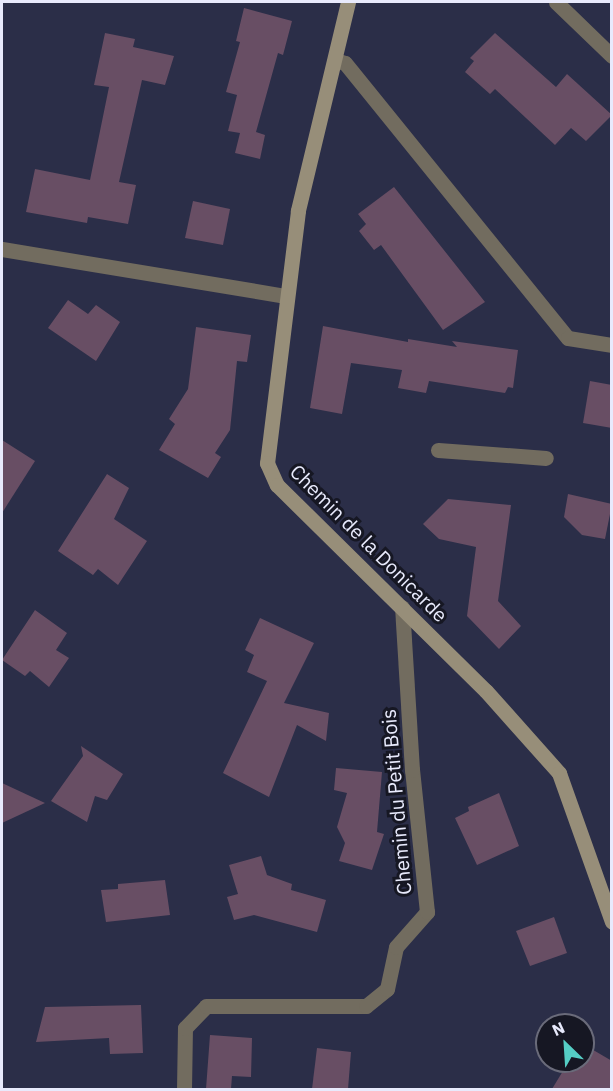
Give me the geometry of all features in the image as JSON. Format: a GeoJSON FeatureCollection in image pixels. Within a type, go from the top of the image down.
{"type":"FeatureCollection","features":[{"type":"Feature","properties":{"kind":"street","name":"Chemin de la Donicarde"},"geometry":{"type":"LineString","coordinates":[[348,2],[298,211],[267,463],[277,485],[486,691],[559,773],[612,922]]}},
{"type":"Feature","properties":{"kind":"street"},"geometry":{"type":"LineString","coordinates":[[556,2],[612,56]]}},
{"type":"Feature","properties":{"kind":"street"},"geometry":{"type":"LineString","coordinates":[[335,60],[345,63],[568,338],[612,345]]}},
{"type":"Feature","properties":{"kind":"street"},"geometry":{"type":"LineString","coordinates":[[2,249],[286,296]]}},
{"type":"Feature","properties":{"kind":"street"},"geometry":{"type":"LineString","coordinates":[[438,450],[546,458]]}},
{"type":"Feature","properties":{"kind":"street","name":"Chemin du Petit Bois"},"geometry":{"type":"LineString","coordinates":[[184,1089],[185,1028],[206,1006],[366,1006],[387,989],[396,947],[427,912],[412,770],[402,607]]}},
{"type":"Feature","properties":{"kind":"building"},"geometry":{"type":"Polygon","coordinates":[[[244,8],[292,21],[283,55],[278,53],[256,132],[265,135],[260,159],[235,153],[240,133],[228,131],[237,95],[226,92],[240,42],[236,41],[244,8]]]}},
{"type":"Feature","properties":{"kind":"building"},"geometry":{"type":"Polygon","coordinates":[[[105,33],[135,39],[133,47],[174,56],[165,85],[142,80],[119,182],[136,185],[128,224],[88,217],[87,223],[26,212],[35,169],[90,180],[109,87],[94,85],[105,33]]]}},
{"type":"Feature","properties":{"kind":"building"},"geometry":{"type":"Polygon","coordinates":[[[495,33],[556,87],[567,74],[612,115],[586,141],[571,128],[555,145],[495,89],[490,94],[465,72],[474,61],[470,58],[495,33]]]}},
{"type":"Feature","properties":{"kind":"building"},"geometry":{"type":"Polygon","coordinates":[[[394,187],[485,302],[443,330],[381,245],[374,250],[359,231],[366,224],[358,214],[394,187]]]}},
{"type":"Feature","properties":{"kind":"building"},"geometry":{"type":"Polygon","coordinates":[[[193,201],[230,209],[223,245],[185,238],[193,201]]]}},
{"type":"Feature","properties":{"kind":"building"},"geometry":{"type":"Polygon","coordinates":[[[68,300],[88,314],[96,305],[120,322],[96,361],[48,328],[68,300]]]}},
{"type":"Feature","properties":{"kind":"building"},"geometry":{"type":"Polygon","coordinates":[[[323,326],[408,342],[408,339],[457,347],[452,341],[518,350],[513,388],[508,387],[505,393],[429,381],[426,393],[398,388],[402,370],[351,363],[342,414],[310,408],[323,326]]]}},
{"type":"Feature","properties":{"kind":"building"},"geometry":{"type":"Polygon","coordinates":[[[196,327],[251,335],[247,362],[237,361],[230,430],[215,453],[221,457],[208,478],[159,450],[175,424],[169,419],[188,389],[196,327]]]}},
{"type":"Feature","properties":{"kind":"building"},"geometry":{"type":"Polygon","coordinates":[[[590,381],[612,385],[612,428],[583,423],[590,381]]]}},
{"type":"Feature","properties":{"kind":"building"},"geometry":{"type":"Polygon","coordinates":[[[2,440],[35,461],[2,513],[2,440]]]}},
{"type":"Feature","properties":{"kind":"building"},"geometry":{"type":"Polygon","coordinates":[[[107,474],[129,488],[114,519],[147,541],[118,585],[98,569],[93,575],[58,551],[107,474]]]}},
{"type":"Feature","properties":{"kind":"building"},"geometry":{"type":"Polygon","coordinates":[[[568,494],[612,504],[605,539],[582,535],[564,517],[568,494]]]}},
{"type":"Feature","properties":{"kind":"building"},"geometry":{"type":"Polygon","coordinates":[[[448,499],[511,505],[498,601],[521,626],[499,649],[467,616],[476,547],[439,539],[423,524],[448,499]]]}},
{"type":"Feature","properties":{"kind":"building"},"geometry":{"type":"Polygon","coordinates":[[[35,610],[67,633],[56,650],[69,658],[49,687],[30,671],[25,676],[2,660],[35,610]]]}},
{"type":"Feature","properties":{"kind":"building"},"geometry":{"type":"Polygon","coordinates":[[[260,618],[314,643],[284,703],[329,713],[326,741],[297,725],[269,797],[223,773],[267,681],[247,672],[254,655],[245,650],[260,618]]]}},
{"type":"Feature","properties":{"kind":"building"},"geometry":{"type":"Polygon","coordinates":[[[81,746],[123,774],[107,800],[95,796],[87,822],[51,801],[83,756],[81,746]]]}},
{"type":"Feature","properties":{"kind":"building"},"geometry":{"type":"Polygon","coordinates":[[[336,768],[382,772],[377,832],[384,834],[372,870],[339,861],[345,843],[337,827],[347,793],[334,790],[336,768]]]}},
{"type":"Feature","properties":{"kind":"building"},"geometry":{"type":"Polygon","coordinates":[[[2,783],[45,803],[2,823],[2,783]]]}},
{"type":"Feature","properties":{"kind":"building"},"geometry":{"type":"Polygon","coordinates":[[[499,793],[519,846],[477,865],[455,818],[469,811],[468,807],[499,793]]]}},
{"type":"Feature","properties":{"kind":"building"},"geometry":{"type":"Polygon","coordinates":[[[261,856],[267,875],[292,884],[291,890],[326,900],[317,932],[254,915],[234,920],[227,897],[238,894],[229,865],[261,856]]]}},
{"type":"Feature","properties":{"kind":"building"},"geometry":{"type":"Polygon","coordinates":[[[165,880],[170,915],[106,922],[101,890],[118,889],[118,884],[165,880]]]}},
{"type":"Feature","properties":{"kind":"building"},"geometry":{"type":"Polygon","coordinates":[[[554,917],[567,953],[530,966],[516,931],[554,917]]]}},
{"type":"Feature","properties":{"kind":"building"},"geometry":{"type":"Polygon","coordinates":[[[141,1005],[143,1053],[110,1054],[109,1038],[36,1042],[45,1007],[141,1005]]]}},
{"type":"Feature","properties":{"kind":"building"},"geometry":{"type":"Polygon","coordinates":[[[210,1035],[252,1038],[251,1077],[232,1076],[231,1089],[206,1089],[210,1035]]]}},
{"type":"Feature","properties":{"kind":"building"},"geometry":{"type":"Polygon","coordinates":[[[317,1048],[351,1052],[348,1089],[312,1089],[317,1048]]]}},
{"type":"Feature","properties":{"kind":"building"},"geometry":{"type":"Polygon","coordinates":[[[595,1051],[612,1061],[612,1089],[552,1089],[562,1073],[595,1073],[595,1051]]]}}]}
